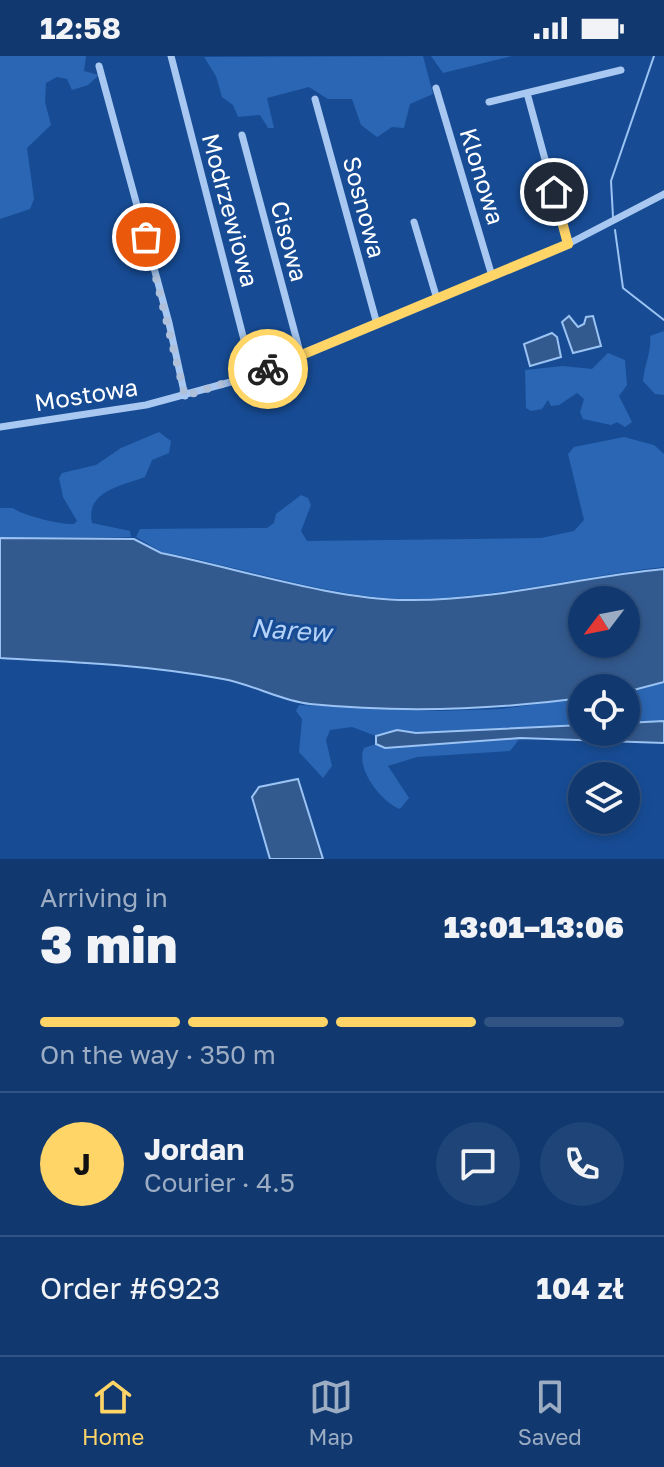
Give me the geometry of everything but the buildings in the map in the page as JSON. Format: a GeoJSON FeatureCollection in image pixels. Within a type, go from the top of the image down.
{"type":"FeatureCollection","features":[{"type":"Feature","properties":{"kind":"street","name":"Modrzewiowa"},"geometry":{"type":"LineString","coordinates":[[171,56],[253,375]]}},
{"type":"Feature","properties":{"kind":"street"},"geometry":{"type":"LineString","coordinates":[[99,66],[169,323],[185,396]]}},
{"type":"Feature","properties":{"kind":"street"},"geometry":{"type":"LineString","coordinates":[[489,102],[621,70]]}},
{"type":"Feature","properties":{"kind":"street","name":"Klonowa"},"geometry":{"type":"LineString","coordinates":[[436,88],[492,276]]}},
{"type":"Feature","properties":{"kind":"street"},"geometry":{"type":"LineString","coordinates":[[527,93],[568,244]]}},
{"type":"Feature","properties":{"kind":"street","name":"Sosnowa"},"geometry":{"type":"LineString","coordinates":[[315,99],[377,324]]}},
{"type":"Feature","properties":{"kind":"street","name":"Cisowa"},"geometry":{"type":"LineString","coordinates":[[242,135],[301,356]]}},
{"type":"Feature","properties":{"kind":"street","name":"Mostowa"},"geometry":{"type":"LineString","coordinates":[[0,427],[146,405],[253,375],[568,244],[664,194]]}},
{"type":"Feature","properties":{"kind":"street"},"geometry":{"type":"LineString","coordinates":[[414,222],[437,299]]}},
{"type":"Feature","properties":{"kind":"shaded area"},"geometry":{"type":"Polygon","coordinates":[[[0,56],[86,56],[84,71],[99,75],[88,85],[72,90],[67,79],[57,77],[46,83],[45,102],[51,125],[27,148],[34,199],[30,209],[0,219],[0,56]]]}},
{"type":"Feature","properties":{"kind":"shaded area"},"geometry":{"type":"Polygon","coordinates":[[[423,56],[433,94],[410,104],[404,128],[392,127],[377,137],[361,125],[352,99],[328,99],[309,87],[267,98],[274,128],[268,128],[260,115],[238,117],[233,105],[222,97],[216,76],[204,57],[423,56]]]}},
{"type":"Feature","properties":{"kind":"shaded area"},"geometry":{"type":"Polygon","coordinates":[[[431,56],[512,56],[443,73],[431,56]]]}},
{"type":"Feature","properties":{"kind":"shaded area"},"geometry":{"type":"Polygon","coordinates":[[[664,331],[664,395],[655,394],[643,381],[650,336],[664,331]]]}},
{"type":"Feature","properties":{"kind":"shaded area"},"geometry":{"type":"Polygon","coordinates":[[[608,353],[625,360],[627,385],[619,396],[632,422],[625,427],[617,422],[611,425],[583,419],[580,412],[584,399],[577,393],[559,405],[551,406],[548,400],[542,409],[531,411],[526,408],[525,370],[563,366],[592,369],[608,353]]]}},
{"type":"Feature","properties":{"kind":"shaded area"},"geometry":{"type":"Polygon","coordinates":[[[159,432],[171,441],[169,453],[152,460],[145,477],[107,491],[94,504],[91,512],[92,523],[130,531],[131,537],[0,538],[0,508],[13,508],[42,519],[74,524],[77,521],[63,497],[59,478],[62,473],[96,465],[121,448],[159,432]]]}},
{"type":"Feature","properties":{"kind":"shaded area"},"geometry":{"type":"Polygon","coordinates":[[[624,437],[654,445],[664,454],[664,567],[473,595],[380,598],[318,588],[162,552],[136,537],[140,529],[267,528],[274,523],[276,514],[301,495],[308,498],[311,505],[301,531],[307,541],[541,538],[574,531],[584,520],[568,454],[574,447],[624,437]]]}},
{"type":"Feature","properties":{"kind":"shaded area"},"geometry":{"type":"Polygon","coordinates":[[[664,682],[664,721],[640,722],[640,688],[664,682]]]}},
{"type":"Feature","properties":{"kind":"shaded area"},"geometry":{"type":"Polygon","coordinates":[[[568,700],[568,726],[416,733],[397,730],[376,736],[352,727],[330,730],[326,740],[332,766],[323,778],[299,752],[302,719],[296,711],[299,705],[439,711],[500,709],[568,700]]]}},
{"type":"Feature","properties":{"kind":"shaded area"},"geometry":{"type":"Polygon","coordinates":[[[520,738],[510,751],[417,757],[388,766],[409,798],[400,809],[378,792],[363,765],[364,748],[376,744],[385,748],[520,738]]]}},
{"type":"Feature","properties":{"kind":"water"},"geometry":{"type":"Polygon","coordinates":[[[569,316],[578,327],[584,324],[586,317],[593,316],[601,346],[573,353],[562,322],[569,316]]]}},
{"type":"Feature","properties":{"kind":"water"},"geometry":{"type":"Polygon","coordinates":[[[552,333],[557,337],[561,357],[530,366],[524,344],[552,333]]]}},
{"type":"Feature","properties":{"kind":"water","name":"Narew"},"geometry":{"type":"Polygon","coordinates":[[[0,538],[134,539],[161,553],[285,582],[379,599],[472,597],[664,569],[664,682],[640,688],[640,674],[568,674],[568,699],[446,709],[379,709],[310,704],[234,681],[112,665],[0,658],[0,538]]]}},
{"type":"Feature","properties":{"kind":"water"},"geometry":{"type":"Polygon","coordinates":[[[664,721],[664,743],[640,742],[640,722],[664,721]]]}},
{"type":"Feature","properties":{"kind":"water"},"geometry":{"type":"Polygon","coordinates":[[[568,726],[568,740],[520,738],[385,748],[376,744],[376,736],[397,730],[416,733],[568,726]]]}},
{"type":"Feature","properties":{"kind":"water"},"geometry":{"type":"Polygon","coordinates":[[[298,779],[323,859],[270,859],[252,797],[259,787],[298,779]]]}},
{"type":"Feature","properties":{"kind":"waterway"},"geometry":{"type":"LineString","coordinates":[[613,217],[611,181],[654,56]]}},
{"type":"Feature","properties":{"kind":"waterway"},"geometry":{"type":"LineString","coordinates":[[615,230],[623,288],[664,320]]}},
{"type":"Feature","properties":{"kind":"way so far"},"geometry":{"type":"LineString","coordinates":[[146,237],[185,396],[268,369]]}},
{"type":"Feature","properties":{"kind":"route"},"geometry":{"type":"LineString","coordinates":[[268,369],[568,244],[554,192]]}}]}
